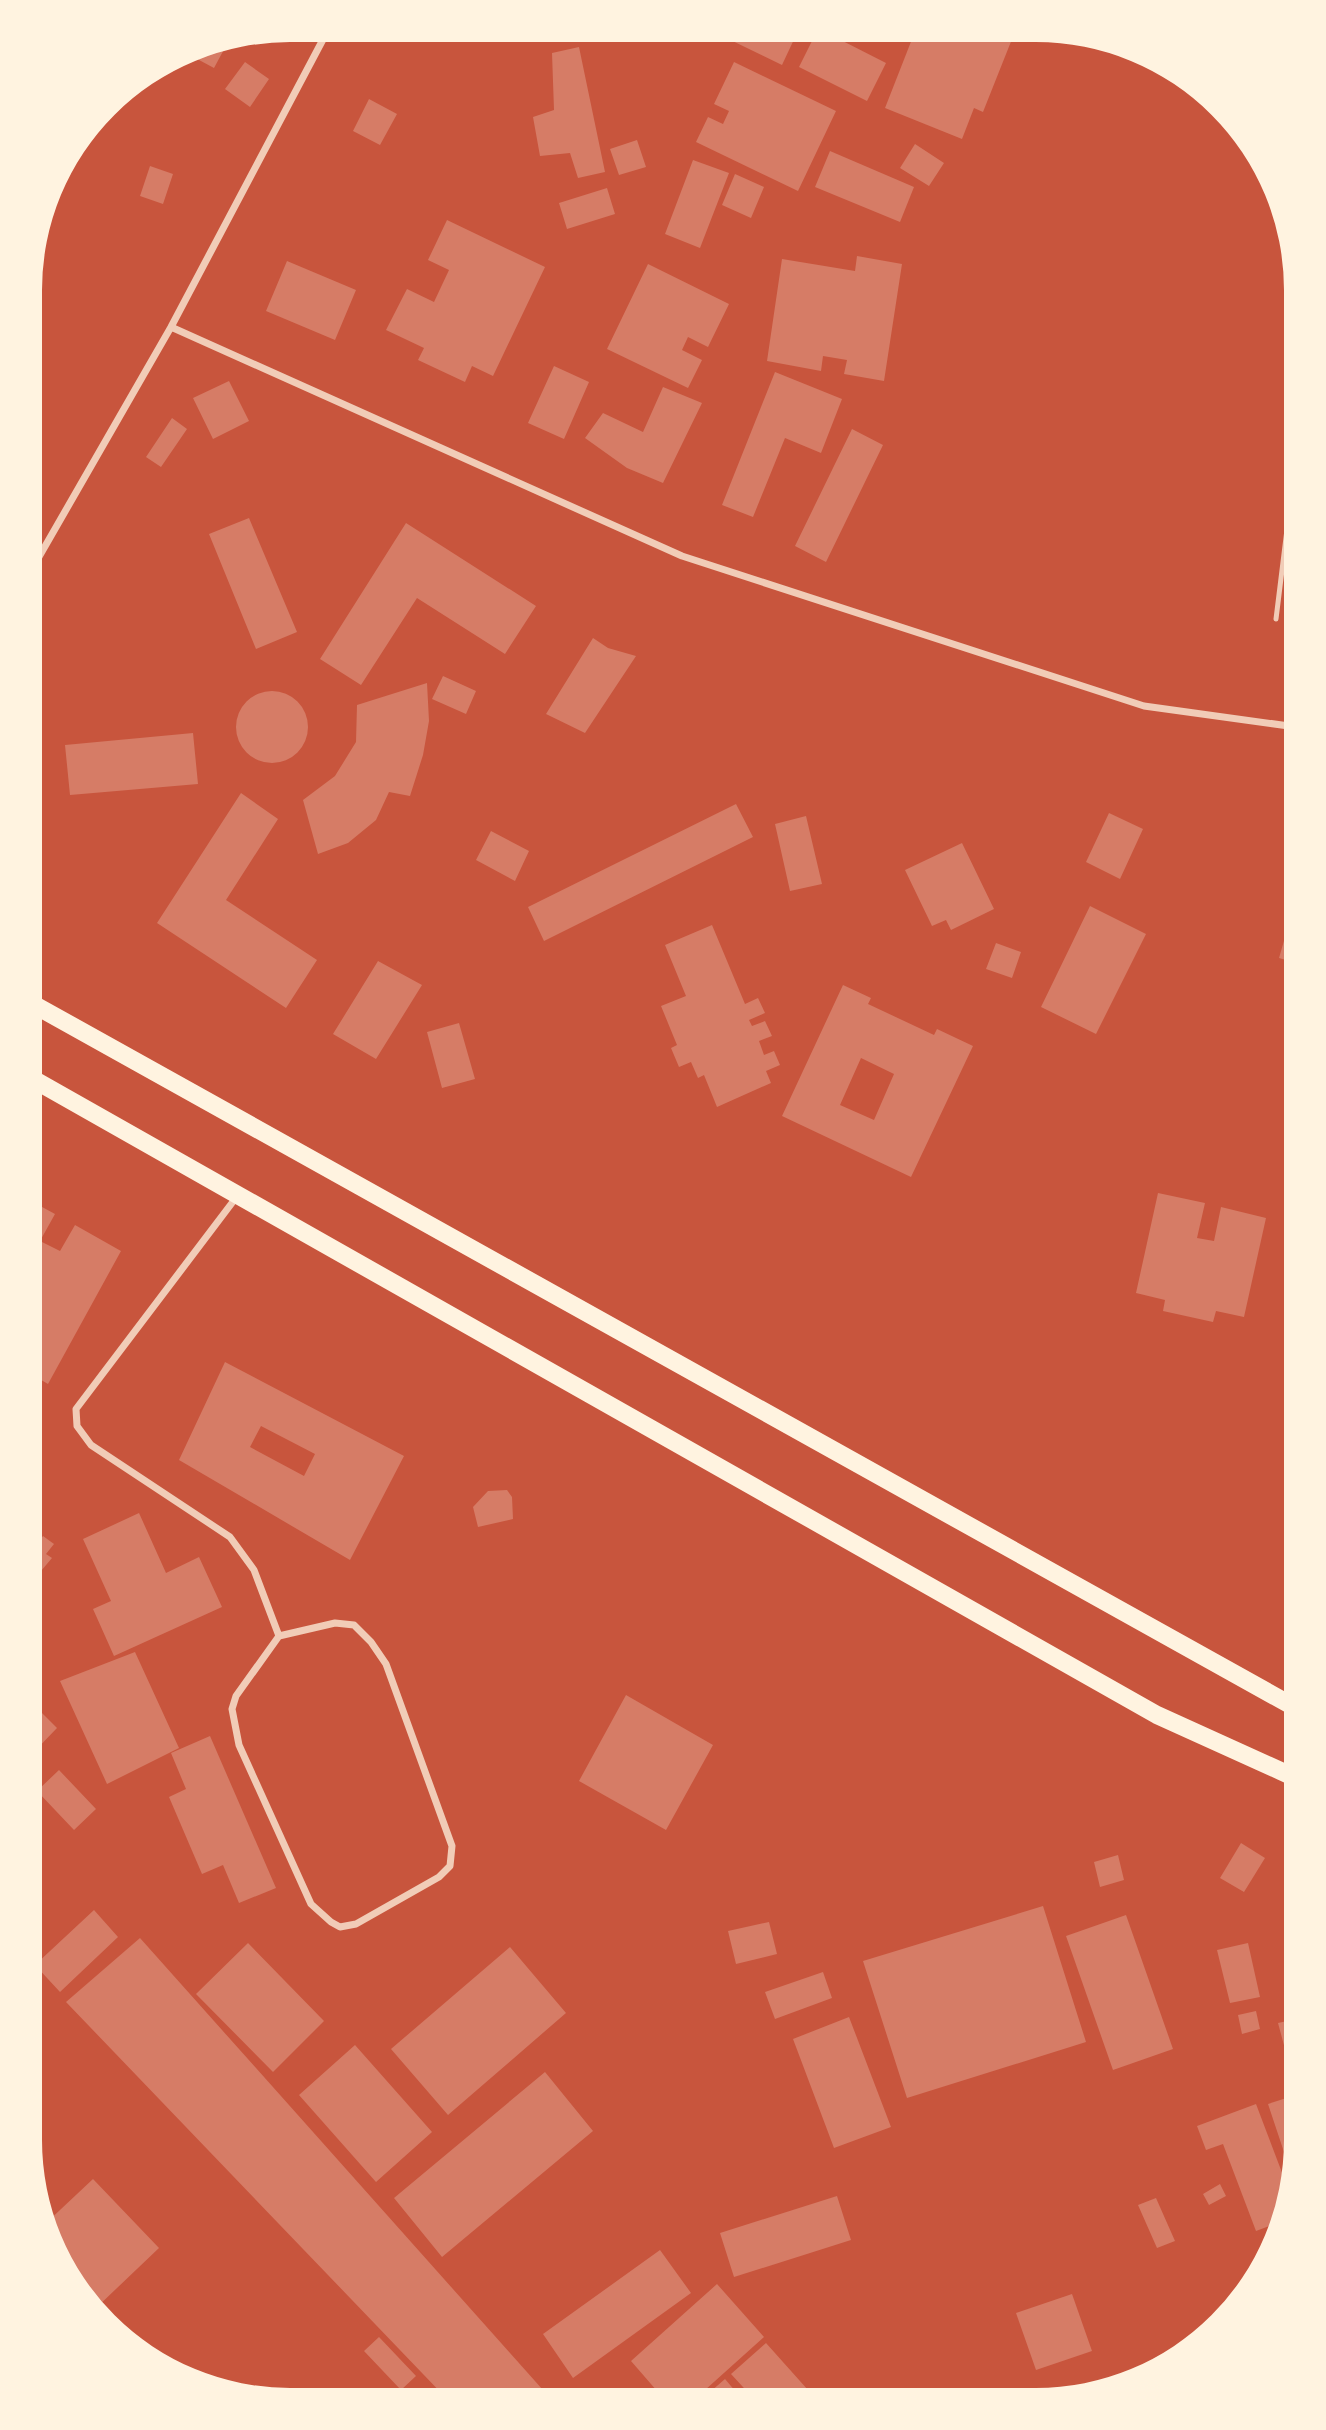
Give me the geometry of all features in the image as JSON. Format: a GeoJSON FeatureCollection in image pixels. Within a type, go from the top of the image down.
{"type":"FeatureCollection","features":[{"type":"Feature","properties":{"kind":"main road"},"geometry":{"type":"LineString","coordinates":[[42,1009],[1284,1701]]}},
{"type":"Feature","properties":{"kind":"main road"},"geometry":{"type":"LineString","coordinates":[[42,1084],[1157,1715],[1284,1773]]}},
{"type":"Feature","properties":{"kind":"street"},"geometry":{"type":"LineString","coordinates":[[42,552],[171,327],[321,43]]}},
{"type":"Feature","properties":{"kind":"street"},"geometry":{"type":"LineString","coordinates":[[171,327],[682,556],[1144,706],[1284,725]]}},
{"type":"Feature","properties":{"kind":"street"},"geometry":{"type":"LineString","coordinates":[[238,1195],[76,1409],[78,1426],[91,1445],[230,1537],[254,1570],[279,1636]]}},
{"type":"Feature","properties":{"kind":"street"},"geometry":{"type":"LineString","coordinates":[[335,1623],[354,1625],[371,1642],[386,1664],[452,1846],[450,1866],[439,1877],[356,1924],[341,1927],[331,1922],[311,1904],[239,1745],[232,1709],[236,1696],[279,1636],[335,1623]]}},
{"type":"Feature","properties":{"kind":"lane"},"geometry":{"type":"LineString","coordinates":[[1276,619],[1284,554]]}},
{"type":"Feature","properties":{"kind":"building"},"geometry":{"type":"Polygon","coordinates":[[[735,42],[793,42],[782,65],[735,42]]]}},
{"type":"Feature","properties":{"kind":"building"},"geometry":{"type":"Polygon","coordinates":[[[811,42],[845,42],[886,63],[867,101],[799,67],[811,42]]]}},
{"type":"Feature","properties":{"kind":"building"},"geometry":{"type":"Polygon","coordinates":[[[911,42],[1011,42],[983,112],[974,108],[962,139],[885,108],[911,42]]]}},
{"type":"Feature","properties":{"kind":"building"},"geometry":{"type":"Polygon","coordinates":[[[579,47],[605,172],[578,178],[570,153],[540,156],[533,117],[554,110],[552,53],[579,47]]]}},
{"type":"Feature","properties":{"kind":"building"},"geometry":{"type":"Polygon","coordinates":[[[223,51],[214,68],[198,60],[223,51]]]}},
{"type":"Feature","properties":{"kind":"building"},"geometry":{"type":"Polygon","coordinates":[[[245,62],[269,79],[250,107],[225,89],[245,62]]]}},
{"type":"Feature","properties":{"kind":"building"},"geometry":{"type":"Polygon","coordinates":[[[734,62],[836,111],[798,191],[696,142],[708,117],[723,124],[729,111],[714,104],[734,62]]]}},
{"type":"Feature","properties":{"kind":"building"},"geometry":{"type":"Polygon","coordinates":[[[369,99],[397,114],[380,145],[353,131],[369,99]]]}},
{"type":"Feature","properties":{"kind":"building"},"geometry":{"type":"Polygon","coordinates":[[[637,140],[646,167],[619,175],[610,149],[637,140]]]}},
{"type":"Feature","properties":{"kind":"building"},"geometry":{"type":"Polygon","coordinates":[[[915,144],[944,163],[929,186],[900,168],[915,144]]]}},
{"type":"Feature","properties":{"kind":"building"},"geometry":{"type":"Polygon","coordinates":[[[830,151],[914,187],[900,222],[815,187],[830,151]]]}},
{"type":"Feature","properties":{"kind":"building"},"geometry":{"type":"Polygon","coordinates":[[[693,160],[729,173],[700,248],[665,234],[693,160]]]}},
{"type":"Feature","properties":{"kind":"building"},"geometry":{"type":"Polygon","coordinates":[[[150,166],[173,174],[163,204],[140,196],[150,166]]]}},
{"type":"Feature","properties":{"kind":"building"},"geometry":{"type":"Polygon","coordinates":[[[735,174],[764,187],[751,218],[722,205],[735,174]]]}},
{"type":"Feature","properties":{"kind":"building"},"geometry":{"type":"Polygon","coordinates":[[[607,188],[615,214],[567,229],[559,203],[607,188]]]}},
{"type":"Feature","properties":{"kind":"building"},"geometry":{"type":"Polygon","coordinates":[[[447,220],[545,267],[493,376],[472,366],[465,382],[418,360],[424,348],[386,330],[407,289],[434,302],[449,270],[428,260],[447,220]]]}},
{"type":"Feature","properties":{"kind":"building"},"geometry":{"type":"Polygon","coordinates":[[[857,256],[902,264],[884,381],[844,374],[847,360],[823,356],[821,371],[767,361],[782,259],[855,271],[857,256]]]}},
{"type":"Feature","properties":{"kind":"building"},"geometry":{"type":"Polygon","coordinates":[[[287,261],[356,290],[335,340],[266,311],[287,261]]]}},
{"type":"Feature","properties":{"kind":"building"},"geometry":{"type":"Polygon","coordinates":[[[648,264],[729,304],[708,347],[688,337],[682,350],[702,360],[688,388],[607,349],[648,264]]]}},
{"type":"Feature","properties":{"kind":"building"},"geometry":{"type":"Polygon","coordinates":[[[554,366],[589,382],[564,439],[528,423],[554,366]]]}},
{"type":"Feature","properties":{"kind":"building"},"geometry":{"type":"Polygon","coordinates":[[[775,372],[842,399],[821,453],[785,438],[753,517],[722,505],[775,372]]]}},
{"type":"Feature","properties":{"kind":"building"},"geometry":{"type":"Polygon","coordinates":[[[229,381],[249,421],[213,439],[193,398],[229,381]]]}},
{"type":"Feature","properties":{"kind":"building"},"geometry":{"type":"Polygon","coordinates":[[[663,387],[702,403],[663,483],[627,468],[585,438],[603,413],[643,432],[663,387]]]}},
{"type":"Feature","properties":{"kind":"building"},"geometry":{"type":"Polygon","coordinates":[[[172,418],[187,429],[161,467],[146,457],[172,418]]]}},
{"type":"Feature","properties":{"kind":"building"},"geometry":{"type":"Polygon","coordinates":[[[852,429],[883,445],[826,562],[795,546],[852,429]]]}},
{"type":"Feature","properties":{"kind":"building"},"geometry":{"type":"Polygon","coordinates":[[[249,518],[297,632],[256,649],[209,534],[249,518]]]}},
{"type":"Feature","properties":{"kind":"building"},"geometry":{"type":"Polygon","coordinates":[[[406,523],[536,606],[505,654],[417,598],[361,685],[320,659],[406,523]]]}},
{"type":"Feature","properties":{"kind":"building"},"geometry":{"type":"Polygon","coordinates":[[[593,638],[608,648],[636,656],[585,733],[546,714],[593,638]]]}},
{"type":"Feature","properties":{"kind":"building"},"geometry":{"type":"Polygon","coordinates":[[[443,676],[476,691],[466,714],[432,699],[443,676]]]}},
{"type":"Feature","properties":{"kind":"building"},"geometry":{"type":"Polygon","coordinates":[[[427,683],[429,721],[423,755],[410,796],[389,792],[376,820],[348,843],[318,854],[303,800],[335,776],[356,742],[357,705],[427,683]]]}},
{"type":"Feature","properties":{"kind":"building"},"geometry":{"type":"Polygon","coordinates":[[[265,691],[279,691],[298,701],[308,720],[308,734],[298,753],[279,763],[265,763],[246,753],[236,734],[236,720],[246,701],[265,691]]]}},
{"type":"Feature","properties":{"kind":"building"},"geometry":{"type":"Polygon","coordinates":[[[193,733],[198,784],[70,795],[65,745],[193,733]]]}},
{"type":"Feature","properties":{"kind":"building"},"geometry":{"type":"Polygon","coordinates":[[[241,793],[278,819],[226,900],[317,960],[286,1008],[157,923],[241,793]]]}},
{"type":"Feature","properties":{"kind":"building"},"geometry":{"type":"Polygon","coordinates":[[[736,804],[753,837],[544,941],[528,907],[736,804]]]}},
{"type":"Feature","properties":{"kind":"building"},"geometry":{"type":"Polygon","coordinates":[[[1109,813],[1143,829],[1120,879],[1086,862],[1109,813]]]}},
{"type":"Feature","properties":{"kind":"building"},"geometry":{"type":"Polygon","coordinates":[[[806,816],[822,884],[790,891],[775,824],[806,816]]]}},
{"type":"Feature","properties":{"kind":"building"},"geometry":{"type":"Polygon","coordinates":[[[491,831],[529,851],[515,881],[476,860],[491,831]]]}},
{"type":"Feature","properties":{"kind":"building"},"geometry":{"type":"Polygon","coordinates":[[[962,843],[994,909],[951,930],[946,920],[932,926],[905,870],[962,843]]]}},
{"type":"Feature","properties":{"kind":"building"},"geometry":{"type":"Polygon","coordinates":[[[1090,906],[1146,934],[1096,1034],[1041,1007],[1090,906]]]}},
{"type":"Feature","properties":{"kind":"building"},"geometry":{"type":"Polygon","coordinates":[[[712,925],[745,1004],[758,998],[765,1013],[749,1020],[752,1026],[765,1021],[772,1036],[759,1041],[764,1055],[774,1051],[780,1065],[766,1071],[771,1083],[717,1107],[704,1075],[698,1078],[691,1062],[679,1067],[671,1048],[677,1045],[661,1006],[686,996],[665,945],[712,925]]]}},
{"type":"Feature","properties":{"kind":"building"},"geometry":{"type":"Polygon","coordinates":[[[1284,941],[1284,959],[1279,958],[1284,941]]]}},
{"type":"Feature","properties":{"kind":"building"},"geometry":{"type":"Polygon","coordinates":[[[996,943],[1021,952],[1012,978],[986,969],[996,943]]]}},
{"type":"Feature","properties":{"kind":"building"},"geometry":{"type":"Polygon","coordinates":[[[378,961],[422,985],[376,1059],[333,1034],[378,961]]]}},
{"type":"Feature","properties":{"kind":"building"},"geometry":{"type":"Polygon","coordinates":[[[843,985],[871,998],[868,1004],[934,1035],[937,1029],[973,1046],[911,1177],[782,1116],[843,985]],[[861,1058],[840,1105],[874,1120],[894,1074],[861,1058]]]}},
{"type":"Feature","properties":{"kind":"building"},"geometry":{"type":"Polygon","coordinates":[[[459,1023],[475,1079],[442,1088],[427,1032],[459,1023]]]}},
{"type":"Feature","properties":{"kind":"building"},"geometry":{"type":"Polygon","coordinates":[[[1158,1193],[1205,1203],[1197,1238],[1214,1241],[1221,1207],[1266,1218],[1244,1317],[1216,1311],[1213,1322],[1163,1311],[1165,1300],[1136,1293],[1158,1193]]]}},
{"type":"Feature","properties":{"kind":"building"},"geometry":{"type":"Polygon","coordinates":[[[42,1207],[55,1214],[42,1237],[42,1207]]]}},
{"type":"Feature","properties":{"kind":"building"},"geometry":{"type":"Polygon","coordinates":[[[75,1225],[121,1251],[48,1384],[42,1380],[42,1242],[60,1251],[75,1225]]]}},
{"type":"Feature","properties":{"kind":"building"},"geometry":{"type":"Polygon","coordinates":[[[225,1362],[404,1456],[350,1560],[179,1460],[225,1362]],[[261,1426],[250,1447],[304,1476],[315,1454],[261,1426]]]}},
{"type":"Feature","properties":{"kind":"building"},"geometry":{"type":"Polygon","coordinates":[[[507,1490],[512,1497],[513,1519],[478,1527],[473,1507],[488,1491],[507,1490]]]}},
{"type":"Feature","properties":{"kind":"building"},"geometry":{"type":"Polygon","coordinates":[[[139,1513],[166,1573],[199,1557],[222,1607],[114,1656],[93,1609],[111,1601],[83,1539],[139,1513]]]}},
{"type":"Feature","properties":{"kind":"building"},"geometry":{"type":"Polygon","coordinates":[[[42,1537],[54,1544],[46,1554],[52,1558],[42,1570],[42,1537]]]}},
{"type":"Feature","properties":{"kind":"building"},"geometry":{"type":"Polygon","coordinates":[[[135,1652],[179,1748],[107,1784],[60,1681],[135,1652]]]}},
{"type":"Feature","properties":{"kind":"building"},"geometry":{"type":"Polygon","coordinates":[[[626,1695],[713,1745],[666,1830],[579,1781],[626,1695]]]}},
{"type":"Feature","properties":{"kind":"building"},"geometry":{"type":"Polygon","coordinates":[[[42,1713],[57,1728],[42,1744],[42,1713]]]}},
{"type":"Feature","properties":{"kind":"building"},"geometry":{"type":"Polygon","coordinates":[[[210,1736],[276,1888],[239,1903],[223,1865],[202,1874],[169,1797],[186,1789],[171,1753],[210,1736]]]}},
{"type":"Feature","properties":{"kind":"building"},"geometry":{"type":"Polygon","coordinates":[[[59,1770],[96,1809],[74,1830],[42,1796],[42,1786],[59,1770]]]}},
{"type":"Feature","properties":{"kind":"building"},"geometry":{"type":"Polygon","coordinates":[[[1241,1843],[1265,1858],[1244,1892],[1220,1878],[1241,1843]]]}},
{"type":"Feature","properties":{"kind":"building"},"geometry":{"type":"Polygon","coordinates":[[[1118,1855],[1124,1880],[1100,1887],[1094,1862],[1118,1855]]]}},
{"type":"Feature","properties":{"kind":"building"},"geometry":{"type":"Polygon","coordinates":[[[1043,1906],[1086,2042],[907,2098],[863,1961],[1043,1906]]]}},
{"type":"Feature","properties":{"kind":"building"},"geometry":{"type":"Polygon","coordinates":[[[94,1910],[118,1937],[60,1992],[42,1973],[42,1958],[94,1910]]]}},
{"type":"Feature","properties":{"kind":"building"},"geometry":{"type":"Polygon","coordinates":[[[1126,1915],[1173,2049],[1113,2070],[1066,1936],[1126,1915]]]}},
{"type":"Feature","properties":{"kind":"building"},"geometry":{"type":"Polygon","coordinates":[[[769,1922],[777,1954],[736,1964],[728,1931],[769,1922]]]}},
{"type":"Feature","properties":{"kind":"building"},"geometry":{"type":"Polygon","coordinates":[[[140,1938],[541,2388],[436,2388],[66,2002],[140,1938]]]}},
{"type":"Feature","properties":{"kind":"building"},"geometry":{"type":"Polygon","coordinates":[[[248,1943],[324,2021],[273,2072],[196,1994],[248,1943]]]}},
{"type":"Feature","properties":{"kind":"building"},"geometry":{"type":"Polygon","coordinates":[[[1248,1943],[1260,1997],[1230,2003],[1217,1950],[1248,1943]]]}},
{"type":"Feature","properties":{"kind":"building"},"geometry":{"type":"Polygon","coordinates":[[[510,1947],[566,2013],[448,2115],[391,2049],[510,1947]]]}},
{"type":"Feature","properties":{"kind":"building"},"geometry":{"type":"Polygon","coordinates":[[[823,1972],[832,1998],[775,2019],[765,1992],[823,1972]]]}},
{"type":"Feature","properties":{"kind":"building"},"geometry":{"type":"Polygon","coordinates":[[[1256,2011],[1260,2029],[1242,2034],[1238,2015],[1256,2011]]]}},
{"type":"Feature","properties":{"kind":"building"},"geometry":{"type":"Polygon","coordinates":[[[849,2017],[891,2127],[834,2148],[793,2039],[849,2017]]]}},
{"type":"Feature","properties":{"kind":"building"},"geometry":{"type":"Polygon","coordinates":[[[1284,2022],[1284,2045],[1278,2023],[1284,2022]]]}},
{"type":"Feature","properties":{"kind":"building"},"geometry":{"type":"Polygon","coordinates":[[[355,2045],[432,2132],[376,2182],[299,2095],[355,2045]]]}},
{"type":"Feature","properties":{"kind":"building"},"geometry":{"type":"Polygon","coordinates":[[[545,2072],[593,2131],[442,2257],[394,2198],[545,2072]]]}},
{"type":"Feature","properties":{"kind":"building"},"geometry":{"type":"Polygon","coordinates":[[[1284,2099],[1283,2150],[1268,2104],[1284,2099]]]}},
{"type":"Feature","properties":{"kind":"building"},"geometry":{"type":"Polygon","coordinates":[[[1256,2104],[1282,2172],[1268,2226],[1256,2231],[1223,2144],[1206,2150],[1197,2126],[1256,2104]]]}},
{"type":"Feature","properties":{"kind":"building"},"geometry":{"type":"Polygon","coordinates":[[[93,2179],[159,2248],[103,2302],[75,2264],[54,2216],[93,2179]]]}},
{"type":"Feature","properties":{"kind":"building"},"geometry":{"type":"Polygon","coordinates":[[[1220,2184],[1226,2196],[1209,2205],[1203,2194],[1220,2184]]]}},
{"type":"Feature","properties":{"kind":"building"},"geometry":{"type":"Polygon","coordinates":[[[837,2196],[851,2240],[734,2277],[720,2233],[837,2196]]]}},
{"type":"Feature","properties":{"kind":"building"},"geometry":{"type":"Polygon","coordinates":[[[1156,2198],[1175,2241],[1157,2248],[1138,2205],[1156,2198]]]}},
{"type":"Feature","properties":{"kind":"building"},"geometry":{"type":"Polygon","coordinates":[[[660,2250],[691,2293],[573,2378],[543,2334],[660,2250]]]}},
{"type":"Feature","properties":{"kind":"building"},"geometry":{"type":"Polygon","coordinates":[[[717,2284],[764,2337],[707,2388],[654,2388],[631,2361],[717,2284]]]}},
{"type":"Feature","properties":{"kind":"building"},"geometry":{"type":"Polygon","coordinates":[[[1072,2294],[1092,2351],[1036,2370],[1016,2313],[1072,2294]]]}},
{"type":"Feature","properties":{"kind":"building"},"geometry":{"type":"Polygon","coordinates":[[[379,2337],[416,2376],[403,2388],[399,2388],[364,2351],[379,2337]]]}},
{"type":"Feature","properties":{"kind":"building"},"geometry":{"type":"Polygon","coordinates":[[[766,2343],[806,2388],[744,2388],[731,2374],[766,2343]]]}},
{"type":"Feature","properties":{"kind":"building"},"geometry":{"type":"Polygon","coordinates":[[[725,2379],[733,2388],[715,2388],[725,2379]]]}}]}
